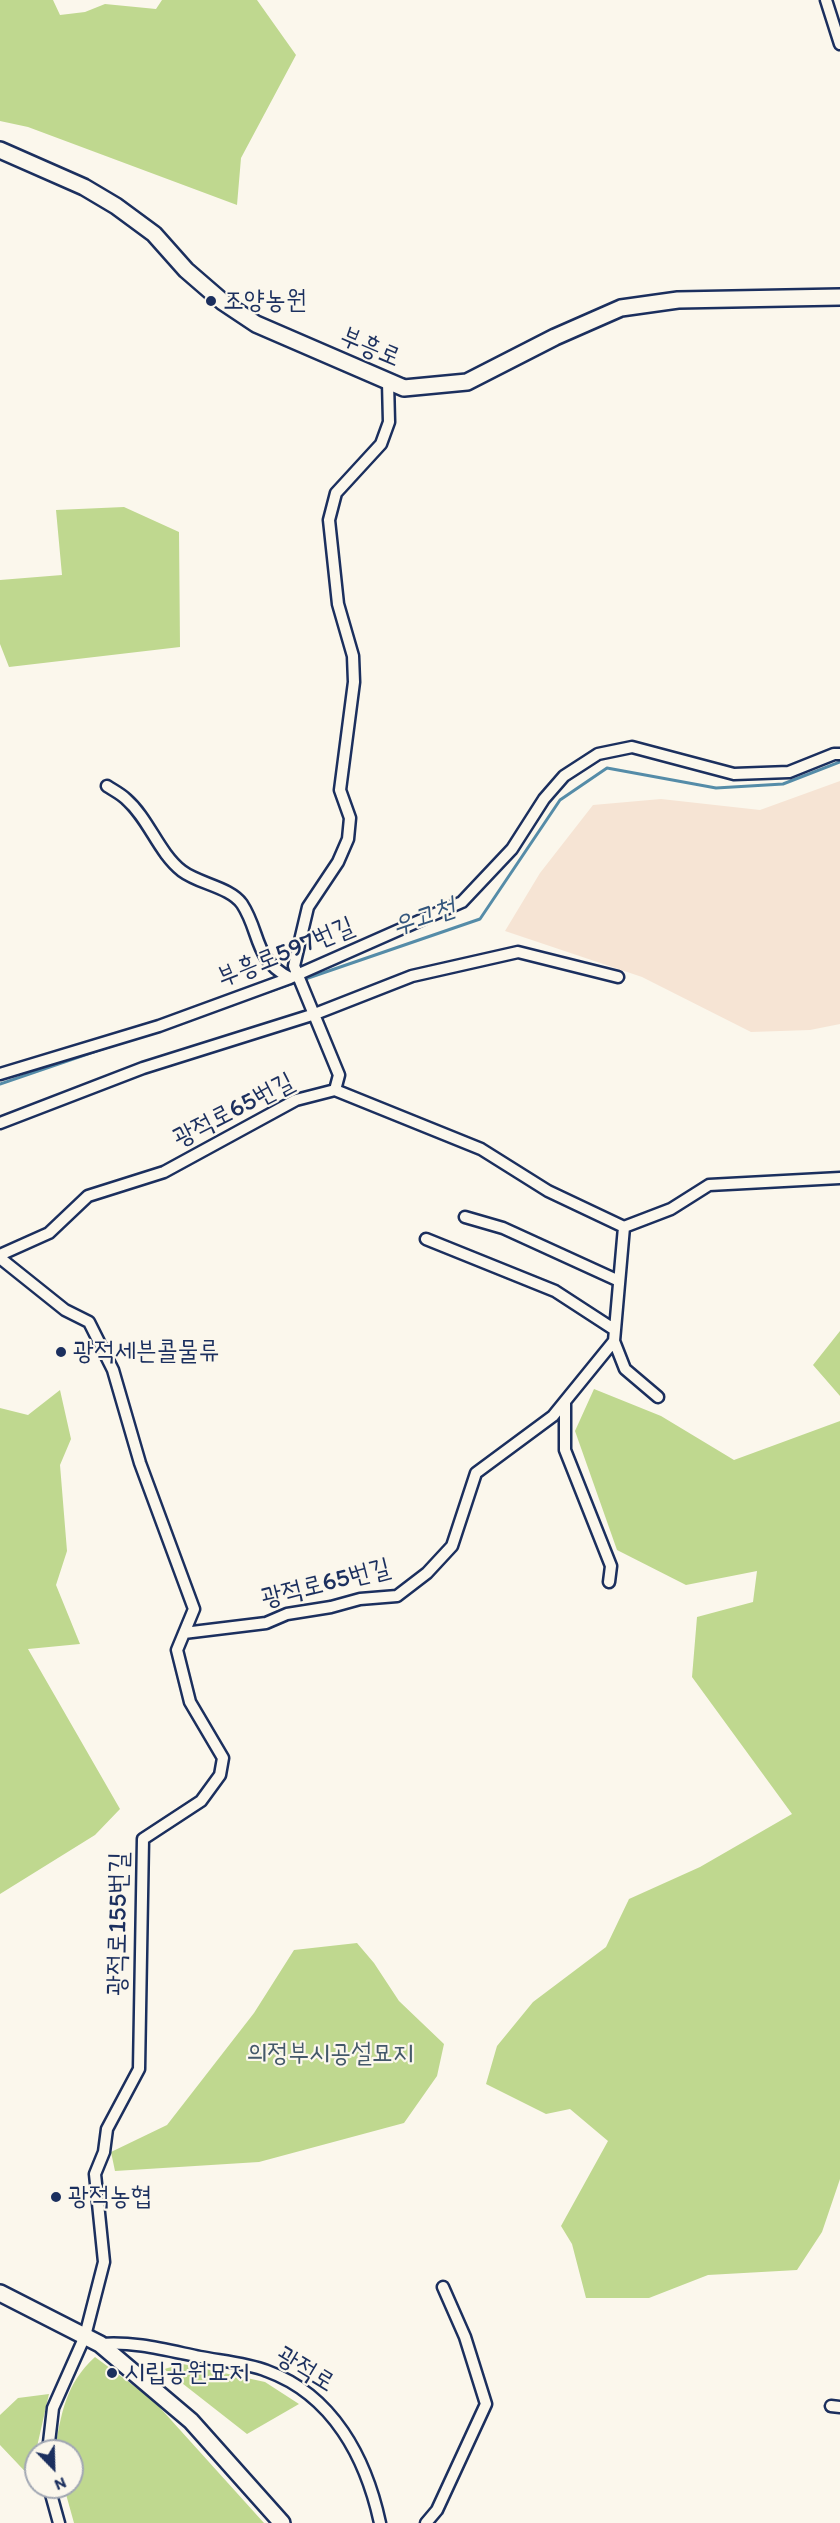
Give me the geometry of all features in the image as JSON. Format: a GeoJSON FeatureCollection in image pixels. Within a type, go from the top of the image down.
{"type":"FeatureCollection","features":[{"type":"Feature","properties":{"kind":"main road","name":"부흥로"},"geometry":{"type":"LineString","coordinates":[[0,150],[84,187],[116,206],[154,234],[186,270],[223,302],[256,324],[404,388],[466,382],[555,337],[621,308],[678,300],[840,297]]}},
{"type":"Feature","properties":{"kind":"main road"},"geometry":{"type":"LineString","coordinates":[[0,2293],[100,2344],[191,2421],[282,2523]]}},
{"type":"Feature","properties":{"kind":"street"},"geometry":{"type":"LineString","coordinates":[[826,0],[840,44]]}},
{"type":"Feature","properties":{"kind":"street"},"geometry":{"type":"LineString","coordinates":[[335,1090],[339,1075],[314,1012],[296,978],[294,966],[308,907],[338,862],[348,839],[350,818],[340,790],[352,705],[353,656],[338,604],[330,519],[336,493],[381,444],[389,422],[388,382]]}},
{"type":"Feature","properties":{"kind":"street","name":"부흥로597번길"},"geometry":{"type":"LineString","coordinates":[[0,1074],[159,1026],[296,978],[462,902],[512,849],[544,800],[564,776],[598,754],[632,747],[734,774],[789,772],[834,754],[840,754]]}},
{"type":"Feature","properties":{"kind":"street"},"geometry":{"type":"LineString","coordinates":[[107,786],[127,799],[182,871],[234,897],[242,904],[265,958],[276,971],[296,978]]}},
{"type":"Feature","properties":{"kind":"street"},"geometry":{"type":"LineString","coordinates":[[0,1123],[143,1068],[314,1012],[412,976],[518,952],[618,977]]}},
{"type":"Feature","properties":{"kind":"street","name":"광적로65번길"},"geometry":{"type":"LineString","coordinates":[[0,1256],[49,1233],[88,1196],[164,1172],[296,1100],[335,1090],[481,1149],[548,1191],[624,1227]]}},
{"type":"Feature","properties":{"kind":"street"},"geometry":{"type":"LineString","coordinates":[[658,1396],[625,1369],[614,1335],[624,1227],[670,1209],[709,1185],[840,1178]]}},
{"type":"Feature","properties":{"kind":"street"},"geometry":{"type":"LineString","coordinates":[[465,1217],[503,1228],[619,1281]]}},
{"type":"Feature","properties":{"kind":"street"},"geometry":{"type":"LineString","coordinates":[[426,1239],[555,1291],[614,1335]]}},
{"type":"Feature","properties":{"kind":"street","name":"광적로155번길"},"geometry":{"type":"LineString","coordinates":[[0,1256],[65,1310],[89,1322],[113,1370],[140,1463],[194,1610],[177,1650],[190,1702],[223,1758],[220,1775],[201,1801],[143,1839],[139,2069],[106,2129],[104,2152],[95,2174],[104,2262],[85,2336]]}},
{"type":"Feature","properties":{"kind":"street","name":"광적로65번길"},"geometry":{"type":"LineString","coordinates":[[184,1633],[266,1623],[287,1614],[332,1607],[360,1599],[397,1596],[427,1573],[452,1546],[476,1473],[553,1416],[614,1335]]}},
{"type":"Feature","properties":{"kind":"street"},"geometry":{"type":"LineString","coordinates":[[565,1401],[566,1450],[610,1566],[609,1582]]}},
{"type":"Feature","properties":{"kind":"street"},"geometry":{"type":"LineString","coordinates":[[426,2523],[437,2510],[486,2404],[465,2337],[443,2287]]}},
{"type":"Feature","properties":{"kind":"street"},"geometry":{"type":"LineString","coordinates":[[49,2439],[53,2408],[85,2336]]}},
{"type":"Feature","properties":{"kind":"street","name":"광적로"},"geometry":{"type":"LineString","coordinates":[[100,2344],[126,2342],[267,2371],[309,2394],[338,2422],[352,2446],[380,2523]]}},
{"type":"Feature","properties":{"kind":"street"},"geometry":{"type":"LineString","coordinates":[[52,2499],[59,2523]]}},
{"type":"Feature","properties":{"kind":"shaded area"},"geometry":{"type":"Polygon","coordinates":[[[840,781],[840,1024],[810,1030],[751,1032],[642,977],[505,931],[540,873],[593,805],[661,799],[760,810],[840,781]]]}},
{"type":"Feature","properties":{"kind":"green space"},"geometry":{"type":"Polygon","coordinates":[[[0,0],[53,0],[60,15],[85,12],[105,4],[156,9],[162,0],[257,0],[296,55],[241,158],[237,205],[28,127],[0,121],[0,0]]]}},
{"type":"Feature","properties":{"kind":"green space"},"geometry":{"type":"Polygon","coordinates":[[[124,507],[179,532],[180,647],[9,667],[0,644],[0,580],[62,575],[56,510],[124,507]]]}},
{"type":"Feature","properties":{"kind":"green space"},"geometry":{"type":"Polygon","coordinates":[[[840,1331],[840,1396],[813,1365],[840,1331]]]}},
{"type":"Feature","properties":{"kind":"green space"},"geometry":{"type":"Polygon","coordinates":[[[594,1389],[661,1416],[734,1460],[840,1421],[840,2179],[822,2232],[797,2270],[708,2275],[649,2298],[586,2298],[572,2244],[561,2226],[608,2141],[570,2109],[546,2114],[486,2084],[497,2046],[533,2002],[606,1947],[629,1899],[700,1867],[792,1814],[692,1677],[697,1617],[753,1602],[757,1571],[686,1585],[617,1550],[575,1431],[594,1389]]]}},
{"type":"Feature","properties":{"kind":"green space"},"geometry":{"type":"Polygon","coordinates":[[[60,1390],[71,1439],[60,1465],[67,1551],[56,1585],[80,1644],[28,1649],[120,1809],[95,1835],[0,1894],[0,1408],[28,1415],[60,1390]]]}},
{"type":"Feature","properties":{"kind":"green space","name":"의정부시공설묘지"},"geometry":{"type":"Polygon","coordinates":[[[357,1943],[374,1963],[399,2001],[444,2044],[437,2076],[404,2123],[259,2162],[115,2171],[111,2152],[167,2125],[254,2013],[294,1950],[357,1943]]]}},
{"type":"Feature","properties":{"kind":"green space"},"geometry":{"type":"Polygon","coordinates":[[[95,2357],[153,2400],[264,2523],[74,2523],[67,2499],[84,2499],[84,2439],[57,2439],[66,2400],[77,2377],[95,2357]]]}},
{"type":"Feature","properties":{"kind":"green space"},"geometry":{"type":"Polygon","coordinates":[[[183,2364],[265,2382],[299,2404],[247,2434],[164,2369],[183,2364]]]}},
{"type":"Feature","properties":{"kind":"green space"},"geometry":{"type":"Polygon","coordinates":[[[49,2394],[39,2439],[24,2439],[24,2470],[0,2445],[0,2415],[18,2398],[49,2394]]]}},
{"type":"Feature","properties":{"kind":"waterway","name":"우고천"},"geometry":{"type":"LineString","coordinates":[[250,998],[480,919],[560,800],[607,768],[716,788],[783,784],[840,762]]}},
{"type":"Feature","properties":{"kind":"waterway","name":"우고천"},"geometry":{"type":"LineString","coordinates":[[0,1084],[111,1046]]}},
{"type":"Feature","properties":{"kind":"place","name":"조양농원"},"geometry":{"type":"Point","coordinates":[211,301]}},
{"type":"Feature","properties":{"kind":"place","name":"광적세븐콜물류"},"geometry":{"type":"Point","coordinates":[61,1352]}},
{"type":"Feature","properties":{"kind":"place","name":"광적농협"},"geometry":{"type":"Point","coordinates":[56,2197]}},
{"type":"Feature","properties":{"kind":"place","name":"시립공원묘지"},"geometry":{"type":"Point","coordinates":[112,2373]}}]}
